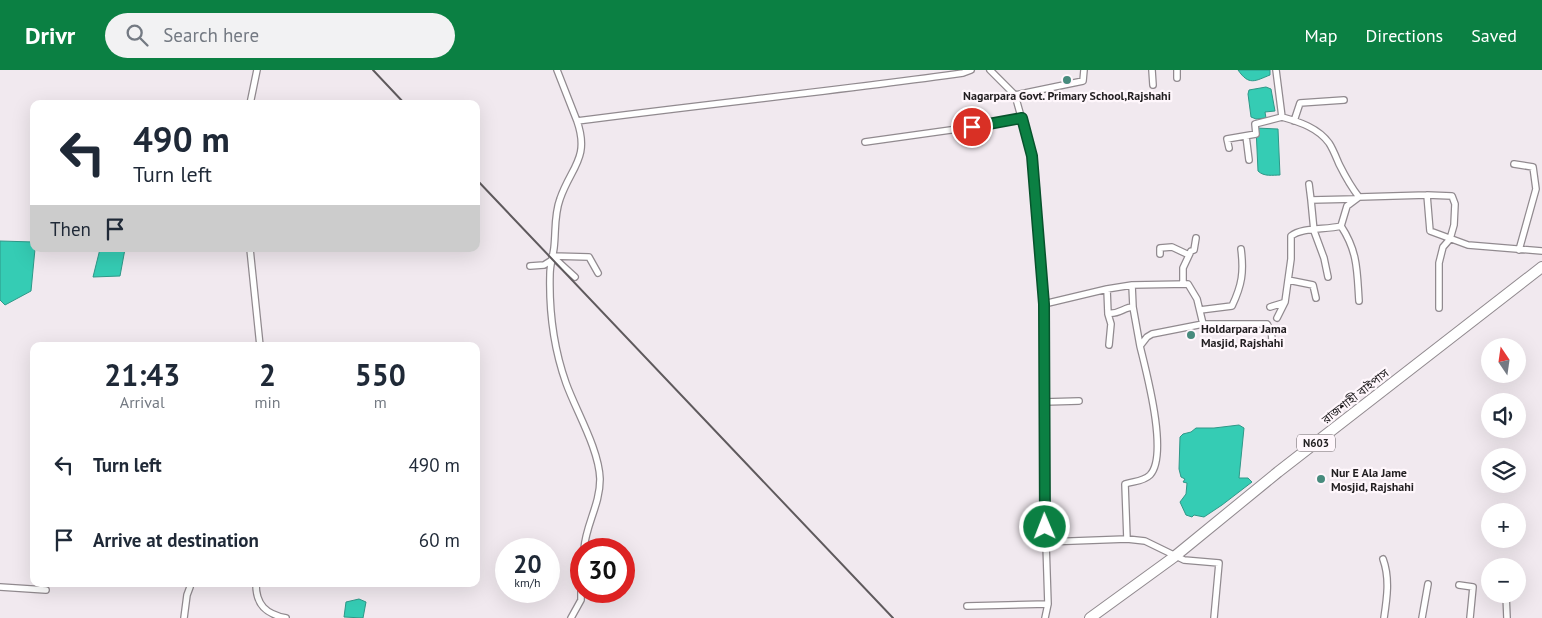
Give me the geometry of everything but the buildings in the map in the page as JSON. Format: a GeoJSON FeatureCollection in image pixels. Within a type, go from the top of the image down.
{"type":"FeatureCollection","features":[{"type":"Feature","properties":{"kind":"highway","name":"রাজশাহী বাইপাস"},"geometry":{"type":"LineString","coordinates":[[1090,618],[1174,556],[1285,466],[1542,267]]}},
{"type":"Feature","properties":{"kind":"street"},"geometry":{"type":"LineString","coordinates":[[251,100],[257,70]]}},
{"type":"Feature","properties":{"kind":"street"},"geometry":{"type":"LineString","coordinates":[[557,70],[577,121],[582,145],[577,166],[560,198],[555,222],[550,273],[553,331],[565,381],[596,455],[600,478],[599,500],[585,538]]}},
{"type":"Feature","properties":{"kind":"street"},"geometry":{"type":"LineString","coordinates":[[577,121],[778,96],[868,87],[963,73],[971,70]]}},
{"type":"Feature","properties":{"kind":"street"},"geometry":{"type":"LineString","coordinates":[[990,70],[1015,95],[1032,156],[1044,304],[1045,542],[1048,604],[1045,618]]}},
{"type":"Feature","properties":{"kind":"street"},"geometry":{"type":"LineString","coordinates":[[1015,95],[1083,81],[1084,70]]}},
{"type":"Feature","properties":{"kind":"street"},"geometry":{"type":"LineString","coordinates":[[1152,70],[1154,85]]}},
{"type":"Feature","properties":{"kind":"street"},"geometry":{"type":"LineString","coordinates":[[1177,70],[1177,78]]}},
{"type":"Feature","properties":{"kind":"street"},"geometry":{"type":"LineString","coordinates":[[1276,70],[1282,117]]}},
{"type":"Feature","properties":{"kind":"street"},"geometry":{"type":"LineString","coordinates":[[1294,121],[1300,103],[1344,100]]}},
{"type":"Feature","properties":{"kind":"street"},"geometry":{"type":"LineString","coordinates":[[1228,148],[1228,138],[1256,134],[1255,124],[1282,117],[1294,121],[1320,134],[1330,144],[1357,198]]}},
{"type":"Feature","properties":{"kind":"street"},"geometry":{"type":"LineString","coordinates":[[865,142],[963,129],[1022,118]]}},
{"type":"Feature","properties":{"kind":"street"},"geometry":{"type":"LineString","coordinates":[[1246,136],[1248,160]]}},
{"type":"Feature","properties":{"kind":"street"},"geometry":{"type":"LineString","coordinates":[[1514,164],[1533,167],[1536,190],[1519,250]]}},
{"type":"Feature","properties":{"kind":"street"},"geometry":{"type":"LineString","coordinates":[[1309,184],[1314,231],[1324,258],[1328,277]]}},
{"type":"Feature","properties":{"kind":"street"},"geometry":{"type":"LineString","coordinates":[[1427,195],[1430,231],[1468,245],[1542,251]]}},
{"type":"Feature","properties":{"kind":"street"},"geometry":{"type":"LineString","coordinates":[[1311,200],[1427,195],[1452,196],[1455,204],[1454,225],[1439,262],[1439,308]]}},
{"type":"Feature","properties":{"kind":"street"},"geometry":{"type":"LineString","coordinates":[[1357,198],[1346,206],[1341,226],[1350,239],[1353,250],[1359,301]]}},
{"type":"Feature","properties":{"kind":"street"},"geometry":{"type":"LineString","coordinates":[[1277,318],[1285,302],[1291,259],[1291,236],[1296,231],[1314,231],[1341,226]]}},
{"type":"Feature","properties":{"kind":"street"},"geometry":{"type":"LineString","coordinates":[[1183,284],[1183,268],[1191,251],[1194,250],[1196,238]]}},
{"type":"Feature","properties":{"kind":"street"},"geometry":{"type":"LineString","coordinates":[[1160,254],[1160,248],[1172,247],[1189,255]]}},
{"type":"Feature","properties":{"kind":"street"},"geometry":{"type":"LineString","coordinates":[[1200,310],[1232,306],[1241,286],[1244,267],[1241,250]]}},
{"type":"Feature","properties":{"kind":"street"},"geometry":{"type":"LineString","coordinates":[[250,252],[260,342]]}},
{"type":"Feature","properties":{"kind":"street"},"geometry":{"type":"LineString","coordinates":[[530,266],[544,265],[552,258],[589,257],[598,273]]}},
{"type":"Feature","properties":{"kind":"street"},"geometry":{"type":"LineString","coordinates":[[552,258],[575,277]]}},
{"type":"Feature","properties":{"kind":"street"},"geometry":{"type":"LineString","coordinates":[[1288,280],[1313,285],[1316,298]]}},
{"type":"Feature","properties":{"kind":"street"},"geometry":{"type":"LineString","coordinates":[[1044,304],[1132,285],[1188,284],[1198,299],[1203,324]]}},
{"type":"Feature","properties":{"kind":"street"},"geometry":{"type":"LineString","coordinates":[[1126,539],[1125,484],[1141,480],[1151,474],[1157,446],[1154,406],[1140,346],[1133,307],[1132,285]]}},
{"type":"Feature","properties":{"kind":"street"},"geometry":{"type":"LineString","coordinates":[[1107,289],[1108,313],[1111,324],[1109,346]]}},
{"type":"Feature","properties":{"kind":"street"},"geometry":{"type":"LineString","coordinates":[[1270,308],[1285,302]]}},
{"type":"Feature","properties":{"kind":"street"},"geometry":{"type":"LineString","coordinates":[[1108,313],[1117,314],[1126,307],[1133,307]]}},
{"type":"Feature","properties":{"kind":"street"},"geometry":{"type":"LineString","coordinates":[[1140,346],[1152,334],[1203,324],[1267,324],[1272,334],[1272,344]]}},
{"type":"Feature","properties":{"kind":"street"},"geometry":{"type":"LineString","coordinates":[[1044,402],[1079,401]]}},
{"type":"Feature","properties":{"kind":"street"},"geometry":{"type":"LineString","coordinates":[[1045,542],[1126,539],[1145,541],[1184,560],[1219,563],[1214,618]]}},
{"type":"Feature","properties":{"kind":"street"},"geometry":{"type":"LineString","coordinates":[[1382,559],[1386,568],[1387,595],[1384,618]]}},
{"type":"Feature","properties":{"kind":"street"},"geometry":{"type":"LineString","coordinates":[[1422,618],[1428,584]]}},
{"type":"Feature","properties":{"kind":"street"},"geometry":{"type":"LineString","coordinates":[[1458,585],[1473,587],[1470,618]]}},
{"type":"Feature","properties":{"kind":"street"},"geometry":{"type":"LineString","coordinates":[[0,587],[46,590]]}},
{"type":"Feature","properties":{"kind":"street"},"geometry":{"type":"LineString","coordinates":[[184,618],[190,587]]}},
{"type":"Feature","properties":{"kind":"street"},"geometry":{"type":"LineString","coordinates":[[256,587],[256,593],[262,606],[271,615],[286,618]]}},
{"type":"Feature","properties":{"kind":"street"},"geometry":{"type":"LineString","coordinates":[[571,618],[579,603]]}},
{"type":"Feature","properties":{"kind":"street"},"geometry":{"type":"LineString","coordinates":[[1506,603],[1507,618]]}},
{"type":"Feature","properties":{"kind":"street"},"geometry":{"type":"LineString","coordinates":[[967,606],[1048,604]]}},
{"type":"Feature","properties":{"kind":"shaded area"},"geometry":{"type":"Polygon","coordinates":[[[1238,70],[1270,70],[1270,75],[1252,81],[1238,70]]]}},
{"type":"Feature","properties":{"kind":"shaded area"},"geometry":{"type":"Polygon","coordinates":[[[1266,87],[1271,89],[1275,111],[1265,112],[1266,118],[1256,119],[1251,117],[1249,90],[1266,87]]]}},
{"type":"Feature","properties":{"kind":"shaded area"},"geometry":{"type":"Polygon","coordinates":[[[1256,128],[1278,129],[1280,175],[1266,175],[1258,171],[1256,128]]]}},
{"type":"Feature","properties":{"kind":"shaded area"},"geometry":{"type":"Polygon","coordinates":[[[0,241],[30,242],[30,252],[35,252],[31,291],[5,305],[0,300],[0,241]]]}},
{"type":"Feature","properties":{"kind":"shaded area"},"geometry":{"type":"Polygon","coordinates":[[[99,252],[124,252],[120,276],[93,277],[99,252]]]}},
{"type":"Feature","properties":{"kind":"shaded area"},"geometry":{"type":"Polygon","coordinates":[[[1239,425],[1244,428],[1239,478],[1248,478],[1252,482],[1204,517],[1186,515],[1180,502],[1186,494],[1187,483],[1183,482],[1185,479],[1181,477],[1179,469],[1180,437],[1196,428],[1239,425]]]}},
{"type":"Feature","properties":{"kind":"shaded area"},"geometry":{"type":"Polygon","coordinates":[[[359,599],[366,602],[363,618],[344,617],[346,602],[359,599]]]}},
{"type":"Feature","properties":{"kind":"railway"},"geometry":{"type":"LineString","coordinates":[[373,70],[401,100]]}},
{"type":"Feature","properties":{"kind":"railway"},"geometry":{"type":"LineString","coordinates":[[480,183],[893,618]]}},
{"type":"Feature","properties":{"kind":"place","name":"Nagarpara Govt. Primary School,Rajshahi"},"geometry":{"type":"Point","coordinates":[1067,80]}},
{"type":"Feature","properties":{"kind":"place","name":"Holdarpara Jama Masjid, Rajshahi"},"geometry":{"type":"Point","coordinates":[1191,335]}},
{"type":"Feature","properties":{"kind":"place","name":"Nur E Ala Jame Mosjid, Rajshahi"},"geometry":{"type":"Point","coordinates":[1321,479]}},
{"type":"Feature","properties":{"kind":"route"},"geometry":{"type":"LineString","coordinates":[[972,127],[1022,118],[1032,156],[1036,186],[1044,304],[1045,527]]}}]}
